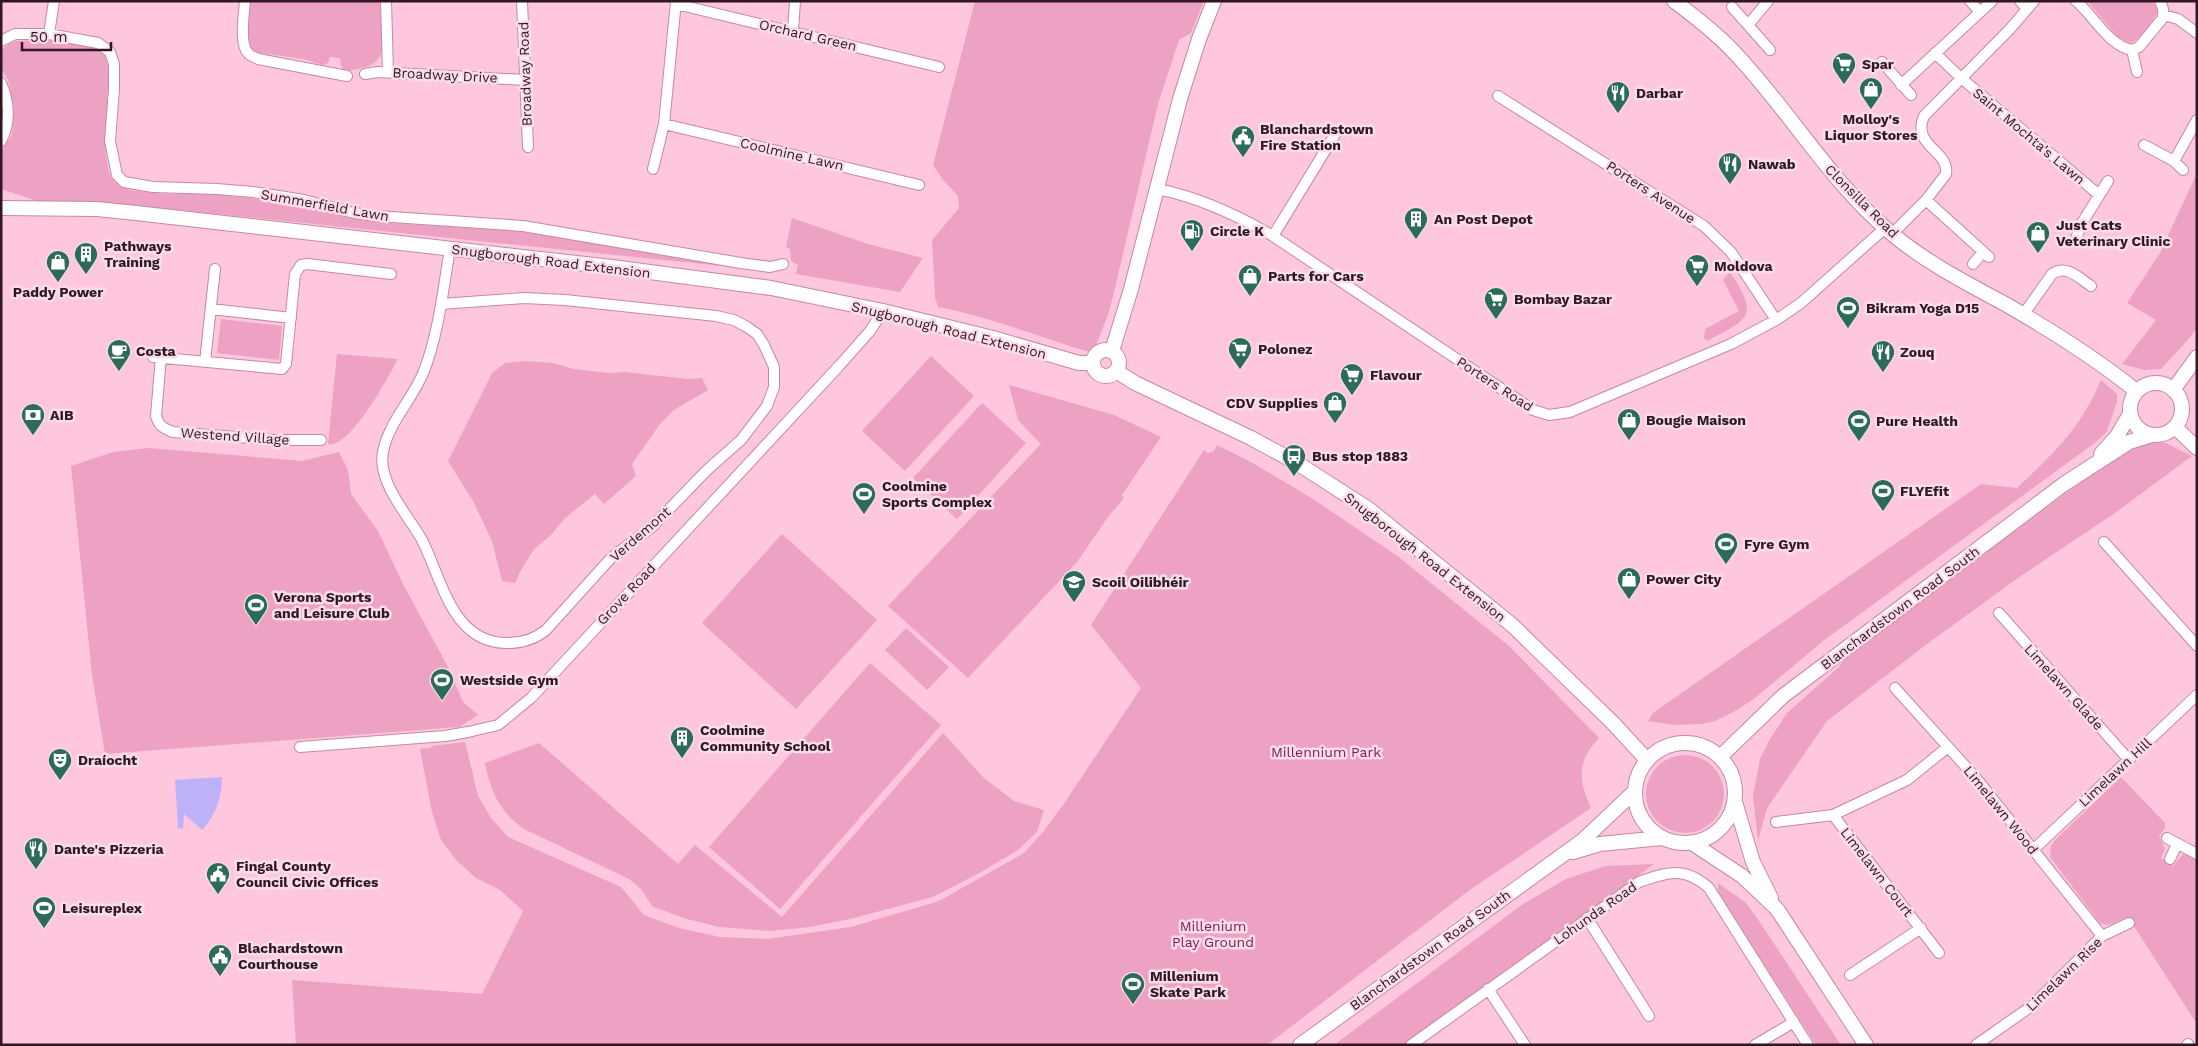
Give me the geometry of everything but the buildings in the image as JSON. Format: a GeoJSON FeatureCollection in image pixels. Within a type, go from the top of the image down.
{"type":"FeatureCollection","features":[{"type":"Feature","properties":{"kind":"main road"},"geometry":{"type":"LineString","coordinates":[[1112,351],[1131,289],[1184,85],[1214,1]]}},
{"type":"Feature","properties":{"kind":"main road","name":"Clonsilla Road"},"geometry":{"type":"LineString","coordinates":[[1674,1],[1731,48],[1824,162],[1888,231],[1961,280],[2085,352],[2136,391]]}},
{"type":"Feature","properties":{"kind":"main road","name":"Snugborough Road Extension"},"geometry":{"type":"LineString","coordinates":[[1,208],[80,209],[136,213],[612,267],[771,288],[883,311],[993,338],[1079,363],[1093,363]]}},
{"type":"Feature","properties":{"kind":"main road"},"geometry":{"type":"LineString","coordinates":[[1106,350],[1112,351],[1119,362],[1116,372],[1111,376],[1099,374],[1094,369],[1093,363],[1098,352],[1106,350]]}},
{"type":"Feature","properties":{"kind":"main road"},"geometry":{"type":"LineString","coordinates":[[2173,390],[2197,357]]}},
{"type":"Feature","properties":{"kind":"main road","name":"Snugborough Road Extension"},"geometry":{"type":"LineString","coordinates":[[1116,372],[1135,383],[1251,438],[1304,468],[1370,510],[1512,625],[1613,723],[1647,760]]}},
{"type":"Feature","properties":{"kind":"main road"},"geometry":{"type":"LineString","coordinates":[[2150,383],[2166,385],[2173,390],[2182,404],[2180,420],[2175,427],[2161,435],[2152,436],[2137,428],[2130,414],[2129,406],[2136,391],[2150,383]]}},
{"type":"Feature","properties":{"kind":"main road","name":"Blanchardstown Road South"},"geometry":{"type":"LineString","coordinates":[[2087,468],[2117,436],[2130,414]]}},
{"type":"Feature","properties":{"kind":"main road"},"geometry":{"type":"LineString","coordinates":[[2175,427],[2197,448]]}},
{"type":"Feature","properties":{"kind":"main road","name":"Blanchardstown Road South"},"geometry":{"type":"LineString","coordinates":[[1720,757],[1783,696],[2087,468],[2130,442],[2152,436]]}},
{"type":"Feature","properties":{"kind":"main road"},"geometry":{"type":"LineString","coordinates":[[1735,802],[1730,818],[1720,830],[1707,839],[1692,843],[1677,843],[1662,838],[1650,829],[1641,818],[1636,805],[1635,791],[1637,778],[1647,760],[1666,747],[1680,743],[1694,743],[1708,748],[1720,757],[1730,770],[1735,786],[1735,802],[1753,862],[1777,909],[1866,1045]]}},
{"type":"Feature","properties":{"kind":"main road","name":"Blanchardstown Road South"},"geometry":{"type":"LineString","coordinates":[[1300,1045],[1588,836],[1635,791]]}},
{"type":"Feature","properties":{"kind":"main road","name":"Blanchardstown Road South"},"geometry":{"type":"LineString","coordinates":[[1561,856],[1600,844],[1662,838]]}},
{"type":"Feature","properties":{"kind":"main road"},"geometry":{"type":"LineString","coordinates":[[1692,843],[1742,876],[1777,909]]}},
{"type":"Feature","properties":{"kind":"street"},"geometry":{"type":"LineString","coordinates":[[49,34],[54,1]]}},
{"type":"Feature","properties":{"kind":"street"},"geometry":{"type":"LineString","coordinates":[[245,1],[243,42],[246,51],[250,55],[258,59],[347,76]]}},
{"type":"Feature","properties":{"kind":"street"},"geometry":{"type":"LineString","coordinates":[[386,1],[388,72]]}},
{"type":"Feature","properties":{"kind":"street","name":"Broadway Road"},"geometry":{"type":"LineString","coordinates":[[522,1],[528,147]]}},
{"type":"Feature","properties":{"kind":"street"},"geometry":{"type":"LineString","coordinates":[[793,31],[795,1]]}},
{"type":"Feature","properties":{"kind":"street"},"geometry":{"type":"LineString","coordinates":[[1748,25],[1768,1]]}},
{"type":"Feature","properties":{"kind":"street"},"geometry":{"type":"LineString","coordinates":[[1970,1],[1980,12]]}},
{"type":"Feature","properties":{"kind":"street"},"geometry":{"type":"LineString","coordinates":[[1901,85],[1992,1]]}},
{"type":"Feature","properties":{"kind":"street"},"geometry":{"type":"LineString","coordinates":[[2076,1],[2091,14],[2119,46],[2132,50],[2139,47],[2164,15]]}},
{"type":"Feature","properties":{"kind":"street"},"geometry":{"type":"LineString","coordinates":[[2160,1],[2164,15]]}},
{"type":"Feature","properties":{"kind":"street"},"geometry":{"type":"LineString","coordinates":[[653,169],[664,124],[676,3]]}},
{"type":"Feature","properties":{"kind":"street","name":"Orchard Green"},"geometry":{"type":"LineString","coordinates":[[676,3],[939,67]]}},
{"type":"Feature","properties":{"kind":"street"},"geometry":{"type":"LineString","coordinates":[[1961,78],[2010,29],[2027,4]]}},
{"type":"Feature","properties":{"kind":"street"},"geometry":{"type":"LineString","coordinates":[[1732,7],[1770,50]]}},
{"type":"Feature","properties":{"kind":"street"},"geometry":{"type":"LineString","coordinates":[[2164,15],[2178,19],[2197,33]]}},
{"type":"Feature","properties":{"kind":"street","name":"Summerfield Lawn"},"geometry":{"type":"LineString","coordinates":[[1,41],[15,34],[49,34],[98,43],[110,52],[114,64],[110,141],[117,175],[124,182],[153,187],[217,188],[253,192],[304,200],[354,213],[502,223],[741,263],[770,267],[783,264]]}},
{"type":"Feature","properties":{"kind":"street"},"geometry":{"type":"LineString","coordinates":[[2132,50],[2137,72]]}},
{"type":"Feature","properties":{"kind":"street","name":"Saint Mochta's Lawn"},"geometry":{"type":"LineString","coordinates":[[1935,53],[1961,78],[2098,194]]}},
{"type":"Feature","properties":{"kind":"street"},"geometry":{"type":"LineString","coordinates":[[1882,62],[1911,95]]}},
{"type":"Feature","properties":{"kind":"street","name":"Broadway Drive"},"geometry":{"type":"LineString","coordinates":[[365,74],[388,72],[526,80]]}},
{"type":"Feature","properties":{"kind":"street","name":"Porters Road"},"geometry":{"type":"LineString","coordinates":[[1157,189],[1215,206],[1239,216],[1273,236],[1532,410],[1549,416],[1570,412],[1731,344],[1776,320],[1808,297],[1926,200],[1943,180],[1947,168],[1945,163],[1924,139],[1921,132],[1922,120],[1928,111],[1961,78]]}},
{"type":"Feature","properties":{"kind":"street"},"geometry":{"type":"LineString","coordinates":[[1,83],[8,108],[6,129],[1,141]]}},
{"type":"Feature","properties":{"kind":"street","name":"Porters Avenue"},"geometry":{"type":"LineString","coordinates":[[1498,96],[1704,226],[1731,252],[1776,320]]}},
{"type":"Feature","properties":{"kind":"street"},"geometry":{"type":"LineString","coordinates":[[2174,161],[2197,120]]}},
{"type":"Feature","properties":{"kind":"street","name":"Coolmine Lawn"},"geometry":{"type":"LineString","coordinates":[[664,124],[919,185]]}},
{"type":"Feature","properties":{"kind":"street"},"geometry":{"type":"LineString","coordinates":[[1273,236],[1336,132]]}},
{"type":"Feature","properties":{"kind":"street"},"geometry":{"type":"LineString","coordinates":[[2144,145],[2174,161],[2182,170]]}},
{"type":"Feature","properties":{"kind":"street","name":"Saint Mochta's Lawn"},"geometry":{"type":"LineString","coordinates":[[2075,241],[2082,223],[2098,194],[2108,181]]}},
{"type":"Feature","properties":{"kind":"street"},"geometry":{"type":"LineString","coordinates":[[1926,200],[1986,254],[1973,264]]}},
{"type":"Feature","properties":{"kind":"street","name":"Verdemont"},"geometry":{"type":"LineString","coordinates":[[441,304],[532,299],[605,304],[716,316],[734,320],[757,334],[774,367],[774,387],[769,401],[740,440],[706,471],[653,526],[611,558],[546,630],[524,641],[494,642],[477,636],[464,626],[450,605],[434,565],[384,478],[382,458],[385,443],[424,372],[441,304],[450,249]]}},
{"type":"Feature","properties":{"kind":"street","name":"Westend Village"},"geometry":{"type":"LineString","coordinates":[[321,440],[274,440],[173,432],[164,429],[158,424],[156,416],[157,357],[282,369],[286,364],[295,274],[301,266],[307,264],[391,274]]}},
{"type":"Feature","properties":{"kind":"street"},"geometry":{"type":"LineString","coordinates":[[205,362],[215,269]]}},
{"type":"Feature","properties":{"kind":"street"},"geometry":{"type":"LineString","coordinates":[[2024,315],[2052,274],[2058,270],[2063,269],[2071,272],[2090,286]]}},
{"type":"Feature","properties":{"kind":"street"},"geometry":{"type":"LineString","coordinates":[[211,309],[290,318]]}},
{"type":"Feature","properties":{"kind":"street","name":"Grove Road"},"geometry":{"type":"LineString","coordinates":[[300,747],[445,736],[498,725],[531,698],[812,396],[870,331],[883,311]]}},
{"type":"Feature","properties":{"kind":"street"},"geometry":{"type":"LineString","coordinates":[[2104,542],[2197,646]]}},
{"type":"Feature","properties":{"kind":"street","name":"Limelawn Glade"},"geometry":{"type":"LineString","coordinates":[[1999,613],[2129,760]]}},
{"type":"Feature","properties":{"kind":"street","name":"Limelawn Wood"},"geometry":{"type":"LineString","coordinates":[[1895,688],[1948,747],[2034,849],[2102,936]]}},
{"type":"Feature","properties":{"kind":"street","name":"Limelawn Hill"},"geometry":{"type":"LineString","coordinates":[[2034,849],[2197,695]]}},
{"type":"Feature","properties":{"kind":"street","name":"Limelawn Court"},"geometry":{"type":"LineString","coordinates":[[1776,822],[1833,816],[1907,780],[1948,747]]}},
{"type":"Feature","properties":{"kind":"street","name":"Limelawn Court"},"geometry":{"type":"LineString","coordinates":[[1833,816],[1939,952]]}},
{"type":"Feature","properties":{"kind":"street"},"geometry":{"type":"LineString","coordinates":[[2167,838],[2197,854]]}},
{"type":"Feature","properties":{"kind":"street"},"geometry":{"type":"LineString","coordinates":[[2170,859],[2177,844]]}},
{"type":"Feature","properties":{"kind":"street","name":"Lohunda Road"},"geometry":{"type":"LineString","coordinates":[[1411,1045],[1639,882],[1662,873],[1684,872],[1698,878],[1709,888],[1808,1045]]}},
{"type":"Feature","properties":{"kind":"street"},"geometry":{"type":"LineString","coordinates":[[1587,918],[1649,1016]]}},
{"type":"Feature","properties":{"kind":"street","name":"Limelawn Rise"},"geometry":{"type":"LineString","coordinates":[[1976,1045],[2032,1006],[2102,936],[2130,922]]}},
{"type":"Feature","properties":{"kind":"street","name":"Limelawn Court"},"geometry":{"type":"LineString","coordinates":[[1850,975],[1921,928]]}},
{"type":"Feature","properties":{"kind":"street"},"geometry":{"type":"LineString","coordinates":[[1488,989],[1525,1045]]}},
{"type":"Feature","properties":{"kind":"street"},"geometry":{"type":"LineString","coordinates":[[1755,1045],[1794,1022]]}},
{"type":"Feature","properties":{"kind":"green space"},"geometry":{"type":"Polygon","coordinates":[[[250,1],[380,1],[382,52],[371,65],[344,71],[340,58],[330,57],[328,63],[322,65],[304,59],[253,52],[247,43],[250,1]]]}},
{"type":"Feature","properties":{"kind":"green space"},"geometry":{"type":"Polygon","coordinates":[[[975,1],[1204,1],[1191,33],[1179,40],[1158,104],[1108,315],[1093,353],[997,322],[938,307],[935,297],[932,240],[959,208],[958,196],[943,180],[933,165],[975,1]]]}},
{"type":"Feature","properties":{"kind":"green space"},"geometry":{"type":"Polygon","coordinates":[[[2087,1],[2153,1],[2158,12],[2145,33],[2130,43],[2119,38],[2087,1]]]}},
{"type":"Feature","properties":{"kind":"green space"},"geometry":{"type":"Polygon","coordinates":[[[15,41],[75,43],[96,49],[104,54],[109,69],[105,143],[107,163],[110,176],[114,181],[130,190],[163,194],[211,194],[267,200],[390,223],[516,231],[761,270],[140,206],[37,201],[1,189],[1,151],[12,135],[14,109],[8,80],[1,68],[1,51],[8,44],[15,41]]]}},
{"type":"Feature","properties":{"kind":"green space"},"geometry":{"type":"Polygon","coordinates":[[[2197,173],[2197,328],[2161,369],[2145,370],[2122,364],[2156,320],[2127,303],[2160,253],[2197,173]]]}},
{"type":"Feature","properties":{"kind":"green space"},"geometry":{"type":"Polygon","coordinates":[[[792,218],[868,244],[923,258],[900,292],[796,274],[798,265],[791,261],[790,249],[786,247],[792,218]]]}},
{"type":"Feature","properties":{"kind":"green space"},"geometry":{"type":"Polygon","coordinates":[[[1730,272],[1745,299],[1746,315],[1733,327],[1707,341],[1704,338],[1705,329],[1739,311],[1723,280],[1730,272]]]}},
{"type":"Feature","properties":{"kind":"green space"},"geometry":{"type":"Polygon","coordinates":[[[221,319],[282,326],[279,360],[217,353],[221,319]]]}},
{"type":"Feature","properties":{"kind":"green space"},"geometry":{"type":"Polygon","coordinates":[[[337,354],[398,359],[378,395],[358,424],[337,442],[328,444],[337,354]]]}},
{"type":"Feature","properties":{"kind":"green space"},"geometry":{"type":"Polygon","coordinates":[[[931,356],[974,396],[905,471],[862,431],[931,356]]]}},
{"type":"Feature","properties":{"kind":"green space"},"geometry":{"type":"Polygon","coordinates":[[[525,361],[553,363],[574,369],[609,373],[625,372],[688,379],[702,378],[708,390],[674,410],[660,424],[632,464],[636,476],[604,504],[595,494],[565,518],[551,535],[534,549],[515,583],[502,581],[492,541],[473,501],[448,461],[492,373],[505,363],[525,361]]]}},
{"type":"Feature","properties":{"kind":"green space"},"geometry":{"type":"Polygon","coordinates":[[[2101,380],[2117,394],[2117,402],[2106,433],[2092,445],[1823,641],[1755,698],[1737,710],[1715,721],[1701,724],[1674,725],[1648,721],[1653,713],[1981,484],[2017,488],[2065,439],[2084,412],[2101,380]]]}},
{"type":"Feature","properties":{"kind":"green space"},"geometry":{"type":"Polygon","coordinates":[[[1009,385],[1114,415],[1161,437],[1122,495],[1124,498],[1108,517],[1077,562],[968,678],[888,606],[1041,444],[1018,420],[1009,385]]]}},
{"type":"Feature","properties":{"kind":"green space"},"geometry":{"type":"Polygon","coordinates":[[[982,403],[1026,443],[957,519],[913,478],[982,403]]]}},
{"type":"Feature","properties":{"kind":"green space"},"geometry":{"type":"Polygon","coordinates":[[[2146,441],[2166,443],[2192,456],[2115,513],[2018,578],[1927,644],[1827,721],[1767,808],[1758,841],[1753,796],[1760,759],[1787,713],[1839,667],[1845,657],[1878,631],[2129,447],[2146,441]]]}},
{"type":"Feature","properties":{"kind":"green space","name":"Millennium Park"},"geometry":{"type":"Polygon","coordinates":[[[1217,445],[1251,462],[1313,499],[1396,555],[1509,646],[1599,738],[1587,755],[1582,771],[1582,780],[1591,808],[1471,889],[1267,1045],[296,1045],[292,980],[482,994],[523,911],[500,890],[476,878],[456,860],[441,840],[432,812],[420,749],[431,748],[431,746],[465,742],[478,796],[491,818],[508,837],[621,887],[644,915],[679,928],[720,937],[767,939],[851,927],[939,901],[1024,853],[1043,832],[1065,802],[1141,688],[1091,625],[1204,450],[1208,453],[1214,451],[1217,445]]]}},
{"type":"Feature","properties":{"kind":"green space","name":"Verona Sports and Leisure Club"},"geometry":{"type":"Polygon","coordinates":[[[149,448],[302,461],[339,452],[348,470],[351,494],[378,531],[404,586],[447,665],[463,702],[478,715],[459,727],[105,754],[92,675],[71,466],[113,452],[149,448]]]}},
{"type":"Feature","properties":{"kind":"green space"},"geometry":{"type":"Polygon","coordinates":[[[782,534],[877,620],[796,709],[702,623],[782,534]]]}},
{"type":"Feature","properties":{"kind":"green space"},"geometry":{"type":"Polygon","coordinates":[[[906,628],[949,667],[927,690],[885,650],[906,628]]]}},
{"type":"Feature","properties":{"kind":"green space"},"geometry":{"type":"Polygon","coordinates":[[[870,663],[941,725],[780,909],[709,847],[870,663]]]}},
{"type":"Feature","properties":{"kind":"green space"},"geometry":{"type":"Polygon","coordinates":[[[943,733],[984,778],[1014,801],[1044,810],[1037,832],[1018,850],[933,897],[850,919],[810,927],[769,931],[719,927],[683,918],[652,906],[642,890],[629,879],[524,829],[508,815],[497,800],[485,763],[539,743],[678,864],[695,845],[782,917],[943,733]]]}},
{"type":"Feature","properties":{"kind":"green space"},"geometry":{"type":"Polygon","coordinates":[[[1685,755],[1700,758],[1712,767],[1721,779],[1724,794],[1721,809],[1712,821],[1700,830],[1685,833],[1670,830],[1658,821],[1649,809],[1646,794],[1649,779],[1658,767],[1670,758],[1685,755]]]}},
{"type":"Feature","properties":{"kind":"green space"},"geometry":{"type":"Polygon","coordinates":[[[2121,777],[2165,823],[2165,828],[2159,836],[2165,849],[2161,858],[2173,866],[2183,854],[2197,859],[2197,1024],[2128,917],[2108,925],[2100,923],[2050,857],[2051,846],[2055,840],[2121,777]]]}},
{"type":"Feature","properties":{"kind":"green space"},"geometry":{"type":"Polygon","coordinates":[[[1654,864],[1407,1045],[1334,1045],[1523,904],[1566,879],[1605,866],[1654,864]]]}},
{"type":"Feature","properties":{"kind":"green space"},"geometry":{"type":"Polygon","coordinates":[[[1718,883],[1745,902],[1841,1045],[1816,1045],[1718,892],[1718,883]]]}},
{"type":"Feature","properties":{"kind":"shaded area"},"geometry":{"type":"Polygon","coordinates":[[[222,777],[221,792],[217,805],[211,818],[202,830],[184,814],[183,829],[178,828],[175,780],[222,777]]]}},
{"type":"Feature","properties":{"kind":"place","name":"Spar"},"geometry":{"type":"Point","coordinates":[1844,85]}},
{"type":"Feature","properties":{"kind":"place","name":"Molloy's Liquor Stores"},"geometry":{"type":"Point","coordinates":[1871,110]}},
{"type":"Feature","properties":{"kind":"place","name":"Darbar"},"geometry":{"type":"Point","coordinates":[1618,114]}},
{"type":"Feature","properties":{"kind":"place","name":"Blanchardstown Fire Station"},"geometry":{"type":"Point","coordinates":[1243,158]}},
{"type":"Feature","properties":{"kind":"place","name":"Nawab"},"geometry":{"type":"Point","coordinates":[1730,185]}},
{"type":"Feature","properties":{"kind":"place","name":"An Post Depot"},"geometry":{"type":"Point","coordinates":[1416,240]}},
{"type":"Feature","properties":{"kind":"place","name":"Circle K"},"geometry":{"type":"Point","coordinates":[1192,252]}},
{"type":"Feature","properties":{"kind":"place","name":"Just Cats Veterinary Clinic"},"geometry":{"type":"Point","coordinates":[2038,254]}},
{"type":"Feature","properties":{"kind":"place","name":"Pathways Training"},"geometry":{"type":"Point","coordinates":[86,275]}},
{"type":"Feature","properties":{"kind":"place","name":"Paddy Power"},"geometry":{"type":"Point","coordinates":[58,283]}},
{"type":"Feature","properties":{"kind":"place","name":"Moldova"},"geometry":{"type":"Point","coordinates":[1697,287]}},
{"type":"Feature","properties":{"kind":"place","name":"Parts for Cars"},"geometry":{"type":"Point","coordinates":[1250,297]}},
{"type":"Feature","properties":{"kind":"place","name":"Bombay Bazar"},"geometry":{"type":"Point","coordinates":[1496,320]}},
{"type":"Feature","properties":{"kind":"place","name":"Bikram Yoga D15"},"geometry":{"type":"Point","coordinates":[1848,329]}},
{"type":"Feature","properties":{"kind":"place","name":"Polonez"},"geometry":{"type":"Point","coordinates":[1240,370]}},
{"type":"Feature","properties":{"kind":"place","name":"Costa"},"geometry":{"type":"Point","coordinates":[119,372]}},
{"type":"Feature","properties":{"kind":"place","name":"Zouq"},"geometry":{"type":"Point","coordinates":[1883,373]}},
{"type":"Feature","properties":{"kind":"place","name":"Flavour"},"geometry":{"type":"Point","coordinates":[1352,396]}},
{"type":"Feature","properties":{"kind":"place","name":"CDV Supplies"},"geometry":{"type":"Point","coordinates":[1335,424]}},
{"type":"Feature","properties":{"kind":"place","name":"AIB"},"geometry":{"type":"Point","coordinates":[33,436]}},
{"type":"Feature","properties":{"kind":"place","name":"Bougie Maison"},"geometry":{"type":"Point","coordinates":[1629,441]}},
{"type":"Feature","properties":{"kind":"place","name":"Pure Health"},"geometry":{"type":"Point","coordinates":[1859,442]}},
{"type":"Feature","properties":{"kind":"place","name":"Bus stop 1883"},"geometry":{"type":"Point","coordinates":[1294,477]}},
{"type":"Feature","properties":{"kind":"place","name":"FLYEfit"},"geometry":{"type":"Point","coordinates":[1883,512]}},
{"type":"Feature","properties":{"kind":"place","name":"Coolmine Sports Complex"},"geometry":{"type":"Point","coordinates":[864,515]}},
{"type":"Feature","properties":{"kind":"place","name":"Fyre Gym"},"geometry":{"type":"Point","coordinates":[1726,565]}},
{"type":"Feature","properties":{"kind":"place","name":"Power City"},"geometry":{"type":"Point","coordinates":[1629,600]}},
{"type":"Feature","properties":{"kind":"place","name":"Scoil Oilibhéir"},"geometry":{"type":"Point","coordinates":[1074,603]}},
{"type":"Feature","properties":{"kind":"place","name":"Verona Sports and Leisure Club"},"geometry":{"type":"Point","coordinates":[256,626]}},
{"type":"Feature","properties":{"kind":"place","name":"Westside Gym"},"geometry":{"type":"Point","coordinates":[442,701]}},
{"type":"Feature","properties":{"kind":"place","name":"Coolmine Community School"},"geometry":{"type":"Point","coordinates":[682,759]}},
{"type":"Feature","properties":{"kind":"place","name":"Draíocht"},"geometry":{"type":"Point","coordinates":[60,781]}},
{"type":"Feature","properties":{"kind":"place","name":"Dante's Pizzeria"},"geometry":{"type":"Point","coordinates":[36,870]}},
{"type":"Feature","properties":{"kind":"place","name":"Fingal County Council Civic Offices"},"geometry":{"type":"Point","coordinates":[218,895]}},
{"type":"Feature","properties":{"kind":"place","name":"Leisureplex"},"geometry":{"type":"Point","coordinates":[44,929]}},
{"type":"Feature","properties":{"kind":"place","name":"Blachardstown Courthouse"},"geometry":{"type":"Point","coordinates":[220,977]}},
{"type":"Feature","properties":{"kind":"place","name":"Millenium Skate Park"},"geometry":{"type":"Point","coordinates":[1133,1005]}},
{"type":"Feature","properties":{"kind":"park label","name":"Millenium Play Ground"},"geometry":{"type":"Point","coordinates":[1213,934]}}]}
